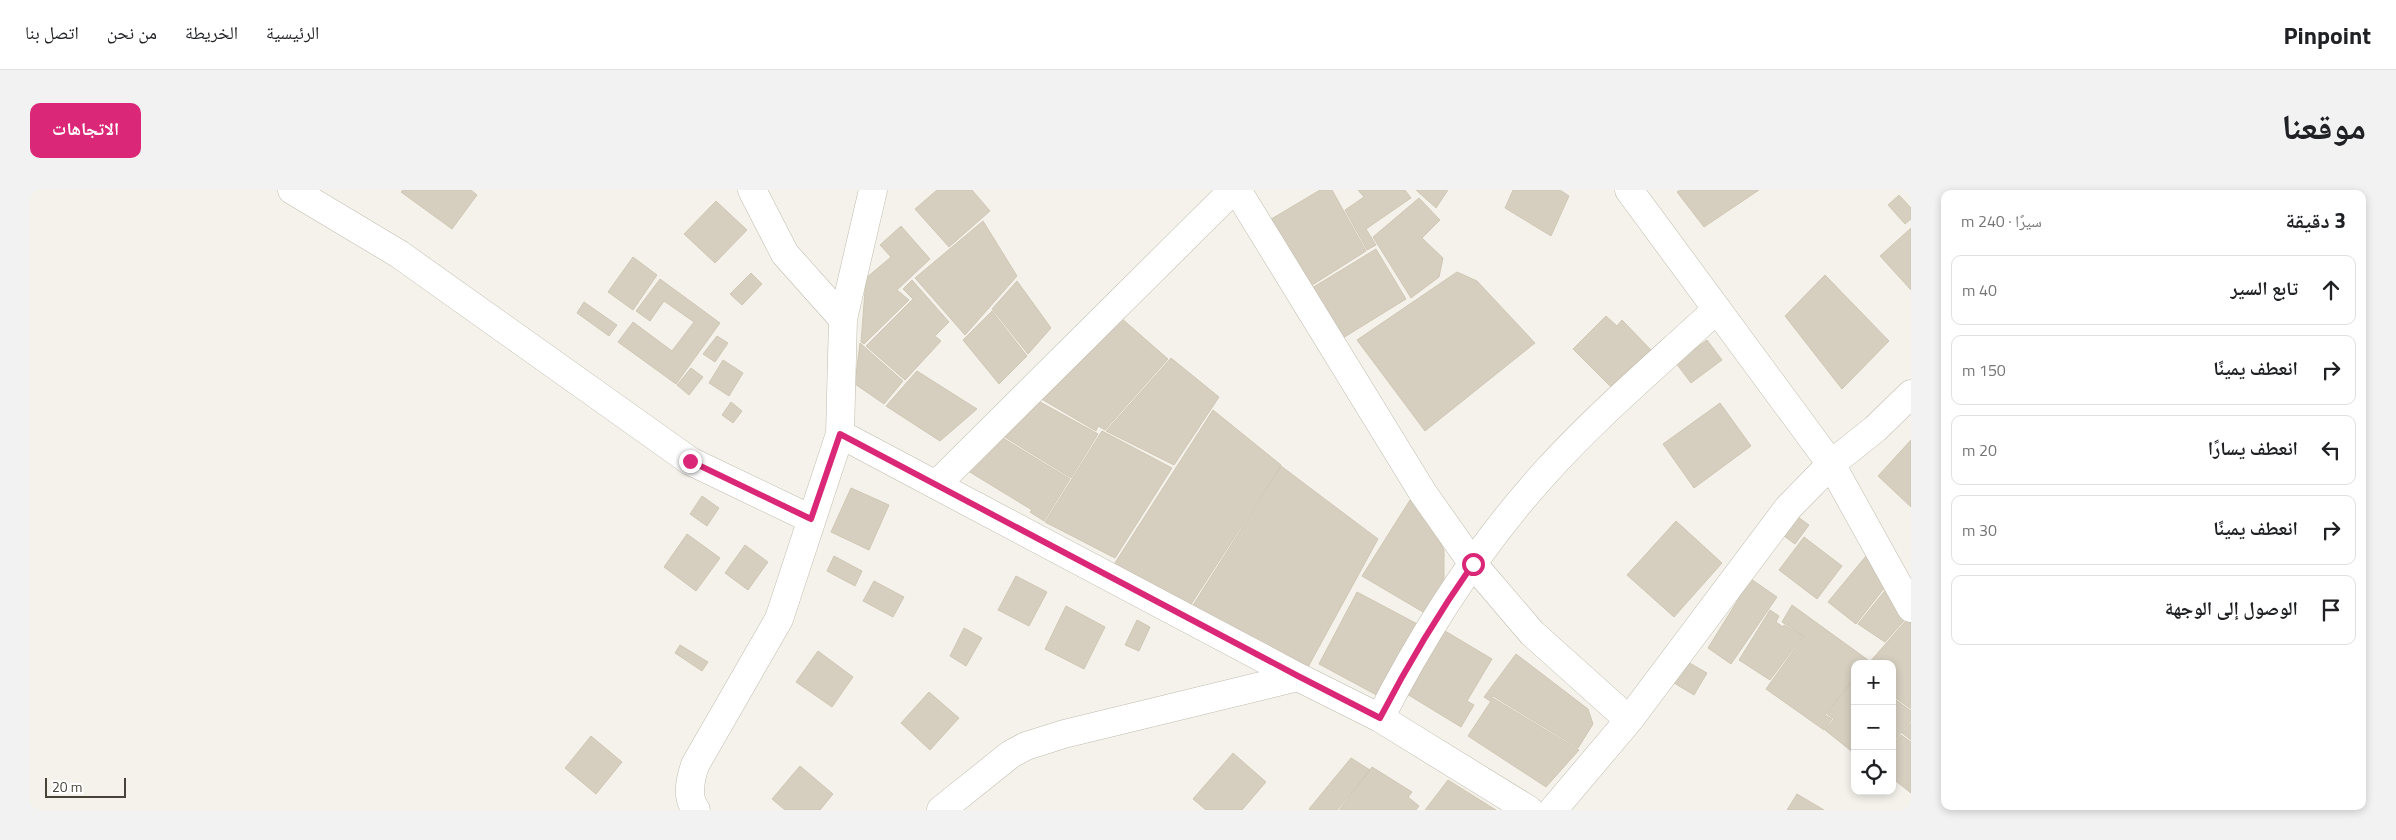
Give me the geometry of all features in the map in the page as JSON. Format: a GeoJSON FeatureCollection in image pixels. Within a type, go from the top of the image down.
{"type":"FeatureCollection","features":[{"type":"Feature","properties":{"kind":"street"},"geometry":{"type":"LineString","coordinates":[[292,190],[399,254],[690,461],[811,519]]}},
{"type":"Feature","properties":{"kind":"street"},"geometry":{"type":"LineString","coordinates":[[752,190],[786,254],[843,319]]}},
{"type":"Feature","properties":{"kind":"street"},"geometry":{"type":"LineString","coordinates":[[692,808],[690,781],[695,765],[778,619],[840,434],[843,319],[873,190]]}},
{"type":"Feature","properties":{"kind":"street"},"geometry":{"type":"LineString","coordinates":[[936,485],[1235,190],[1423,493],[1473,564],[1532,633],[1629,720]]}},
{"type":"Feature","properties":{"kind":"street"},"geometry":{"type":"LineString","coordinates":[[1629,190],[1831,464],[1911,608]]}},
{"type":"Feature","properties":{"kind":"street"},"geometry":{"type":"LineString","coordinates":[[1380,718],[1407,665],[1438,614],[1506,518],[1585,431],[1716,309]]}},
{"type":"Feature","properties":{"kind":"street"},"geometry":{"type":"LineString","coordinates":[[1553,810],[1629,720],[1788,508],[1831,464],[1875,429],[1911,394]]}},
{"type":"Feature","properties":{"kind":"street"},"geometry":{"type":"LineString","coordinates":[[840,434],[1380,718],[1528,810]]}},
{"type":"Feature","properties":{"kind":"street"},"geometry":{"type":"LineString","coordinates":[[942,810],[1011,754],[1026,746],[1064,734],[1298,676]]}},
{"type":"Feature","properties":{"kind":"building"},"geometry":{"type":"Polygon","coordinates":[[[403,190],[471,190],[477,195],[452,229],[401,192],[403,190]]]}},
{"type":"Feature","properties":{"kind":"building"},"geometry":{"type":"Polygon","coordinates":[[[937,190],[972,190],[990,211],[949,247],[915,209],[937,190]]]}},
{"type":"Feature","properties":{"kind":"building"},"geometry":{"type":"Polygon","coordinates":[[[1320,190],[1332,190],[1366,251],[1306,289],[1268,221],[1320,190]]]}},
{"type":"Feature","properties":{"kind":"building"},"geometry":{"type":"Polygon","coordinates":[[[1358,190],[1405,190],[1411,198],[1366,229],[1376,245],[1367,250],[1345,210],[1364,197],[1358,190]]]}},
{"type":"Feature","properties":{"kind":"building"},"geometry":{"type":"Polygon","coordinates":[[[1416,190],[1448,190],[1436,208],[1416,190]]]}},
{"type":"Feature","properties":{"kind":"building"},"geometry":{"type":"Polygon","coordinates":[[[1513,190],[1560,190],[1569,196],[1551,236],[1505,208],[1513,190]]]}},
{"type":"Feature","properties":{"kind":"building"},"geometry":{"type":"Polygon","coordinates":[[[1680,190],[1759,190],[1704,227],[1677,192],[1680,190]]]}},
{"type":"Feature","properties":{"kind":"building"},"geometry":{"type":"Polygon","coordinates":[[[1899,195],[1911,208],[1911,219],[1905,224],[1888,205],[1899,195]]]}},
{"type":"Feature","properties":{"kind":"building"},"geometry":{"type":"Polygon","coordinates":[[[1419,198],[1440,220],[1422,238],[1443,258],[1439,277],[1411,298],[1373,237],[1419,198]]]}},
{"type":"Feature","properties":{"kind":"building"},"geometry":{"type":"Polygon","coordinates":[[[716,201],[747,230],[715,263],[684,234],[716,201]]]}},
{"type":"Feature","properties":{"kind":"building"},"geometry":{"type":"Polygon","coordinates":[[[983,221],[1017,276],[965,335],[915,278],[983,221]]]}},
{"type":"Feature","properties":{"kind":"building"},"geometry":{"type":"Polygon","coordinates":[[[901,226],[930,259],[897,290],[909,300],[864,344],[861,342],[866,278],[891,257],[880,245],[901,226]]]}},
{"type":"Feature","properties":{"kind":"building"},"geometry":{"type":"Polygon","coordinates":[[[1911,228],[1911,290],[1880,256],[1911,228]]]}},
{"type":"Feature","properties":{"kind":"building"},"geometry":{"type":"Polygon","coordinates":[[[1376,249],[1406,299],[1338,341],[1307,291],[1376,249]]]}},
{"type":"Feature","properties":{"kind":"building"},"geometry":{"type":"Polygon","coordinates":[[[633,257],[657,275],[633,310],[608,292],[633,257]]]}},
{"type":"Feature","properties":{"kind":"building"},"geometry":{"type":"Polygon","coordinates":[[[1457,272],[1477,281],[1535,343],[1425,431],[1357,340],[1457,272]]]}},
{"type":"Feature","properties":{"kind":"building"},"geometry":{"type":"Polygon","coordinates":[[[751,273],[762,284],[742,305],[730,294],[751,273]]]}},
{"type":"Feature","properties":{"kind":"building"},"geometry":{"type":"Polygon","coordinates":[[[1825,275],[1889,341],[1842,389],[1785,316],[1825,275]]]}},
{"type":"Feature","properties":{"kind":"building"},"geometry":{"type":"Polygon","coordinates":[[[660,279],[720,323],[676,384],[618,342],[633,322],[672,351],[694,322],[664,301],[650,321],[636,311],[660,279]]]}},
{"type":"Feature","properties":{"kind":"building"},"geometry":{"type":"Polygon","coordinates":[[[912,280],[949,322],[935,336],[941,341],[905,380],[866,346],[913,299],[903,289],[912,280]]]}},
{"type":"Feature","properties":{"kind":"building"},"geometry":{"type":"Polygon","coordinates":[[[1017,281],[1051,328],[1028,354],[992,309],[1017,281]]]}},
{"type":"Feature","properties":{"kind":"building"},"geometry":{"type":"Polygon","coordinates":[[[584,302],[617,325],[609,336],[577,313],[584,302]]]}},
{"type":"Feature","properties":{"kind":"building"},"geometry":{"type":"Polygon","coordinates":[[[992,311],[1027,356],[999,384],[963,340],[992,311]]]}},
{"type":"Feature","properties":{"kind":"building"},"geometry":{"type":"Polygon","coordinates":[[[1606,316],[1617,326],[1622,320],[1651,350],[1613,389],[1573,349],[1606,316]]]}},
{"type":"Feature","properties":{"kind":"building"},"geometry":{"type":"Polygon","coordinates":[[[1120,317],[1168,359],[1105,430],[1098,426],[1096,431],[1033,394],[1120,317]]]}},
{"type":"Feature","properties":{"kind":"building"},"geometry":{"type":"Polygon","coordinates":[[[717,336],[728,343],[715,362],[703,354],[717,336]]]}},
{"type":"Feature","properties":{"kind":"building"},"geometry":{"type":"Polygon","coordinates":[[[1707,340],[1722,360],[1691,383],[1676,363],[1707,340]]]}},
{"type":"Feature","properties":{"kind":"building"},"geometry":{"type":"Polygon","coordinates":[[[860,343],[903,381],[884,404],[855,384],[860,343]]]}},
{"type":"Feature","properties":{"kind":"building"},"geometry":{"type":"Polygon","coordinates":[[[1171,358],[1219,397],[1174,465],[1106,431],[1171,358]]]}},
{"type":"Feature","properties":{"kind":"building"},"geometry":{"type":"Polygon","coordinates":[[[723,360],[743,373],[729,396],[709,383],[723,360]]]}},
{"type":"Feature","properties":{"kind":"building"},"geometry":{"type":"Polygon","coordinates":[[[691,368],[703,377],[689,395],[677,385],[691,368]]]}},
{"type":"Feature","properties":{"kind":"building"},"geometry":{"type":"Polygon","coordinates":[[[917,371],[977,409],[940,441],[886,406],[917,371]]]}},
{"type":"Feature","properties":{"kind":"building"},"geometry":{"type":"Polygon","coordinates":[[[1031,397],[1098,434],[1071,478],[995,431],[1031,397]]]}},
{"type":"Feature","properties":{"kind":"building"},"geometry":{"type":"Polygon","coordinates":[[[731,402],[742,411],[733,423],[722,415],[731,402]]]}},
{"type":"Feature","properties":{"kind":"building"},"geometry":{"type":"Polygon","coordinates":[[[1720,403],[1751,446],[1694,488],[1663,444],[1720,403]]]}},
{"type":"Feature","properties":{"kind":"building"},"geometry":{"type":"Polygon","coordinates":[[[1213,410],[1281,465],[1190,606],[1113,566],[1213,410]]]}},
{"type":"Feature","properties":{"kind":"building"},"geometry":{"type":"Polygon","coordinates":[[[1102,431],[1172,468],[1115,558],[1045,522],[1102,431]]]}},
{"type":"Feature","properties":{"kind":"building"},"geometry":{"type":"Polygon","coordinates":[[[993,432],[1070,479],[1044,521],[1030,512],[1032,510],[960,466],[993,432]]]}},
{"type":"Feature","properties":{"kind":"building"},"geometry":{"type":"Polygon","coordinates":[[[1911,440],[1911,507],[1878,476],[1911,440]]]}},
{"type":"Feature","properties":{"kind":"building"},"geometry":{"type":"Polygon","coordinates":[[[1281,466],[1378,539],[1308,667],[1190,610],[1281,466]]]}},
{"type":"Feature","properties":{"kind":"building"},"geometry":{"type":"Polygon","coordinates":[[[851,488],[889,505],[869,550],[831,532],[851,488]]]}},
{"type":"Feature","properties":{"kind":"building"},"geometry":{"type":"Polygon","coordinates":[[[702,496],[719,508],[707,526],[690,514],[702,496]]]}},
{"type":"Feature","properties":{"kind":"building"},"geometry":{"type":"Polygon","coordinates":[[[1410,500],[1429,523],[1444,550],[1444,579],[1428,615],[1362,576],[1410,500]]]}},
{"type":"Feature","properties":{"kind":"building"},"geometry":{"type":"Polygon","coordinates":[[[1798,517],[1809,525],[1795,544],[1784,536],[1798,517]]]}},
{"type":"Feature","properties":{"kind":"building"},"geometry":{"type":"Polygon","coordinates":[[[1676,521],[1722,563],[1674,617],[1627,575],[1676,521]]]}},
{"type":"Feature","properties":{"kind":"building"},"geometry":{"type":"Polygon","coordinates":[[[687,534],[720,558],[696,591],[664,567],[687,534]]]}},
{"type":"Feature","properties":{"kind":"building"},"geometry":{"type":"Polygon","coordinates":[[[1804,537],[1842,566],[1817,599],[1779,570],[1804,537]]]}},
{"type":"Feature","properties":{"kind":"building"},"geometry":{"type":"Polygon","coordinates":[[[745,545],[768,562],[748,590],[725,573],[745,545]]]}},
{"type":"Feature","properties":{"kind":"building"},"geometry":{"type":"Polygon","coordinates":[[[1871,550],[1889,582],[1856,624],[1828,602],[1871,550]]]}},
{"type":"Feature","properties":{"kind":"building"},"geometry":{"type":"Polygon","coordinates":[[[834,556],[862,571],[855,586],[827,571],[834,556]]]}},
{"type":"Feature","properties":{"kind":"building"},"geometry":{"type":"Polygon","coordinates":[[[1016,576],[1047,592],[1029,626],[998,610],[1016,576]]]}},
{"type":"Feature","properties":{"kind":"building"},"geometry":{"type":"Polygon","coordinates":[[[1751,579],[1777,597],[1731,664],[1708,648],[1751,579]]]}},
{"type":"Feature","properties":{"kind":"building"},"geometry":{"type":"Polygon","coordinates":[[[874,581],[904,597],[893,617],[863,601],[874,581]]]}},
{"type":"Feature","properties":{"kind":"building"},"geometry":{"type":"Polygon","coordinates":[[[1892,582],[1909,615],[1885,642],[1858,624],[1892,582]]]}},
{"type":"Feature","properties":{"kind":"building"},"geometry":{"type":"Polygon","coordinates":[[[1357,592],[1423,627],[1384,699],[1319,664],[1357,592]]]}},
{"type":"Feature","properties":{"kind":"building"},"geometry":{"type":"Polygon","coordinates":[[[1792,605],[1868,660],[1851,660],[1851,682],[1825,715],[1832,719],[1824,730],[1766,689],[1804,636],[1782,622],[1792,605]]]}},
{"type":"Feature","properties":{"kind":"building"},"geometry":{"type":"Polygon","coordinates":[[[1066,606],[1105,627],[1084,669],[1045,649],[1066,606]]]}},
{"type":"Feature","properties":{"kind":"building"},"geometry":{"type":"Polygon","coordinates":[[[1770,610],[1779,616],[1776,622],[1803,636],[1770,680],[1739,660],[1770,610]]]}},
{"type":"Feature","properties":{"kind":"building"},"geometry":{"type":"Polygon","coordinates":[[[1910,616],[1911,709],[1896,698],[1896,660],[1872,660],[1910,616]]]}},
{"type":"Feature","properties":{"kind":"building"},"geometry":{"type":"Polygon","coordinates":[[[1137,620],[1150,627],[1139,651],[1125,645],[1137,620]]]}},
{"type":"Feature","properties":{"kind":"building"},"geometry":{"type":"Polygon","coordinates":[[[964,628],[982,638],[966,666],[950,656],[964,628]]]}},
{"type":"Feature","properties":{"kind":"building"},"geometry":{"type":"Polygon","coordinates":[[[1440,628],[1492,659],[1467,701],[1474,705],[1461,727],[1402,691],[1440,628]]]}},
{"type":"Feature","properties":{"kind":"building"},"geometry":{"type":"Polygon","coordinates":[[[680,645],[708,662],[702,671],[675,653],[680,645]]]}},
{"type":"Feature","properties":{"kind":"building"},"geometry":{"type":"Polygon","coordinates":[[[818,651],[853,677],[832,707],[796,682],[818,651]]]}},
{"type":"Feature","properties":{"kind":"building"},"geometry":{"type":"Polygon","coordinates":[[[1516,654],[1588,709],[1593,724],[1578,748],[1493,696],[1490,701],[1484,697],[1516,654]]]}},
{"type":"Feature","properties":{"kind":"building"},"geometry":{"type":"Polygon","coordinates":[[[1681,658],[1707,673],[1694,695],[1669,680],[1681,658]]]}},
{"type":"Feature","properties":{"kind":"building"},"geometry":{"type":"Polygon","coordinates":[[[1851,683],[1851,751],[1825,730],[1834,719],[1827,714],[1851,683]]]}},
{"type":"Feature","properties":{"kind":"building"},"geometry":{"type":"Polygon","coordinates":[[[929,692],[959,718],[930,750],[901,723],[929,692]]]}},
{"type":"Feature","properties":{"kind":"building"},"geometry":{"type":"Polygon","coordinates":[[[1493,698],[1579,750],[1546,787],[1468,736],[1493,698]]]}},
{"type":"Feature","properties":{"kind":"building"},"geometry":{"type":"Polygon","coordinates":[[[1896,700],[1911,711],[1911,721],[1896,739],[1896,700]]]}},
{"type":"Feature","properties":{"kind":"building"},"geometry":{"type":"Polygon","coordinates":[[[1911,723],[1911,740],[1902,733],[1911,723]]]}},
{"type":"Feature","properties":{"kind":"building"},"geometry":{"type":"Polygon","coordinates":[[[1901,735],[1911,742],[1911,793],[1896,781],[1896,741],[1901,735]]]}},
{"type":"Feature","properties":{"kind":"building"},"geometry":{"type":"Polygon","coordinates":[[[591,736],[622,762],[596,794],[565,768],[591,736]]]}},
{"type":"Feature","properties":{"kind":"building"},"geometry":{"type":"Polygon","coordinates":[[[1233,753],[1266,782],[1242,810],[1206,810],[1193,799],[1233,753]]]}},
{"type":"Feature","properties":{"kind":"building"},"geometry":{"type":"Polygon","coordinates":[[[1351,758],[1370,770],[1337,810],[1309,809],[1351,758]]]}},
{"type":"Feature","properties":{"kind":"building"},"geometry":{"type":"Polygon","coordinates":[[[800,766],[833,794],[820,810],[785,810],[772,799],[800,766]]]}},
{"type":"Feature","properties":{"kind":"building"},"geometry":{"type":"Polygon","coordinates":[[[1372,767],[1412,792],[1408,797],[1419,806],[1416,810],[1339,810],[1372,767]]]}},
{"type":"Feature","properties":{"kind":"building"},"geometry":{"type":"Polygon","coordinates":[[[1448,780],[1496,810],[1425,810],[1448,780]]]}},
{"type":"Feature","properties":{"kind":"building"},"geometry":{"type":"Polygon","coordinates":[[[1797,794],[1824,810],[1787,810],[1797,794]]]}},
{"type":"Feature","properties":{"kind":"route"},"geometry":{"type":"LineString","coordinates":[[690,461],[811,519],[840,434],[1380,718],[1407,665],[1438,614],[1473,564]]}}]}
